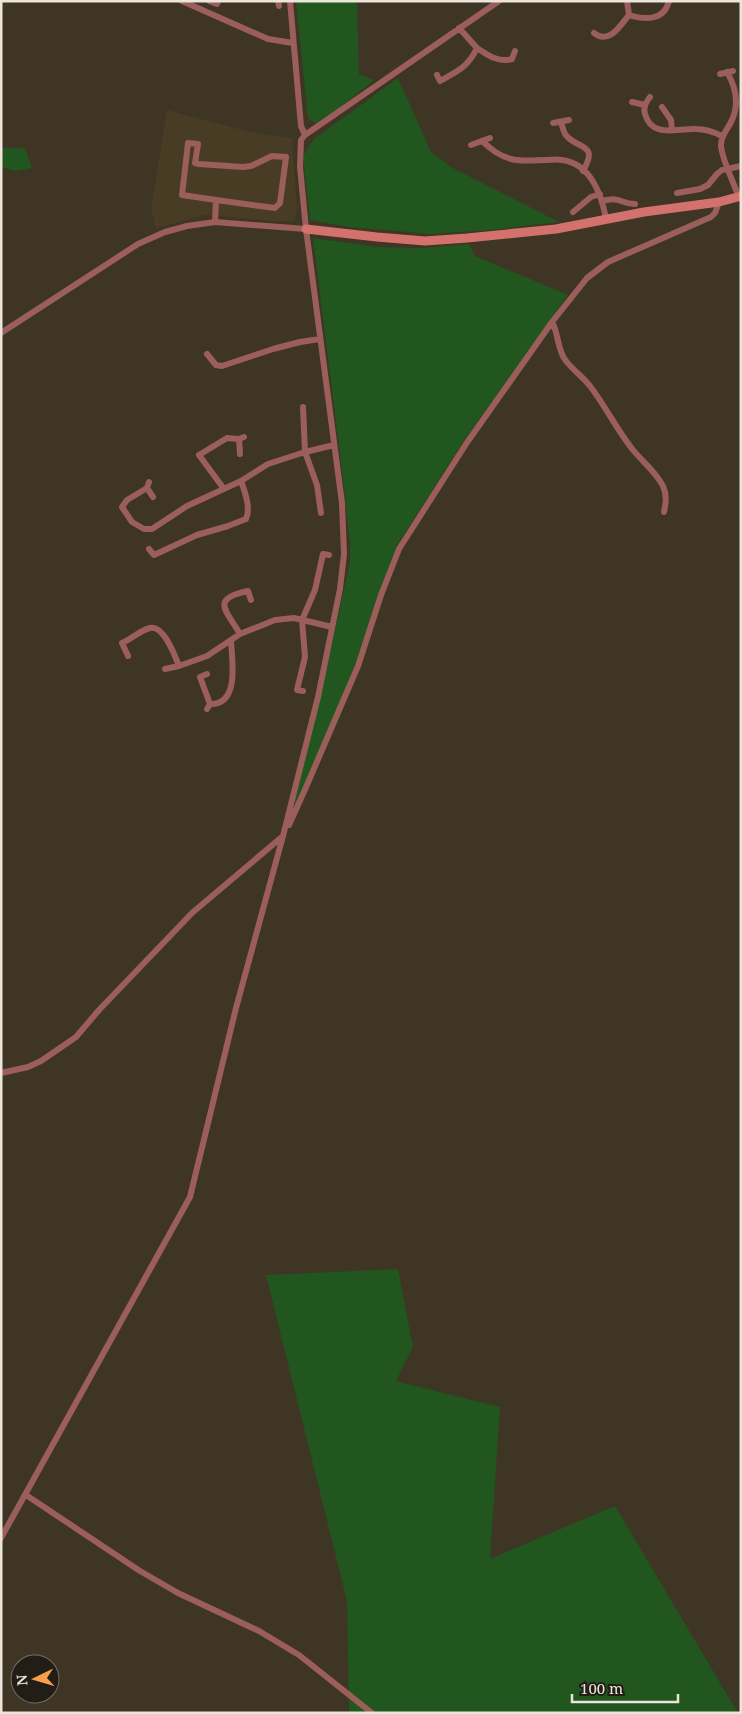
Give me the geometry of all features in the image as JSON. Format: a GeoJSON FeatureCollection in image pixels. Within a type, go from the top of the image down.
{"type":"FeatureCollection","features":[{"type":"Feature","properties":{"kind":"street"},"geometry":{"type":"LineString","coordinates":[[182,1],[268,40],[293,43]]}},
{"type":"Feature","properties":{"kind":"street"},"geometry":{"type":"LineString","coordinates":[[209,1],[217,4],[218,1]]}},
{"type":"Feature","properties":{"kind":"street"},"geometry":{"type":"LineString","coordinates":[[290,1],[301,126],[305,135]]}},
{"type":"Feature","properties":{"kind":"street"},"geometry":{"type":"LineString","coordinates":[[1,1538],[190,1197],[236,1008],[283,836],[318,697],[340,589],[344,554],[342,503],[306,229],[300,167],[301,140],[305,135],[499,1]]}},
{"type":"Feature","properties":{"kind":"street"},"geometry":{"type":"LineString","coordinates":[[594,33],[599,37],[612,34],[629,16],[628,1]]}},
{"type":"Feature","properties":{"kind":"street"},"geometry":{"type":"LineString","coordinates":[[629,16],[653,18],[664,12],[669,1]]}},
{"type":"Feature","properties":{"kind":"street"},"geometry":{"type":"LineString","coordinates":[[459,28],[477,48],[490,56],[500,60],[512,58],[515,51]]}},
{"type":"Feature","properties":{"kind":"street"},"geometry":{"type":"LineString","coordinates":[[437,75],[440,81],[461,69],[467,64],[477,48]]}},
{"type":"Feature","properties":{"kind":"street"},"geometry":{"type":"LineString","coordinates":[[1,333],[138,244],[165,232],[187,226],[215,222],[425,241],[556,229],[606,218],[719,202],[740,196],[721,150],[722,136],[738,109],[734,87],[727,72]]}},
{"type":"Feature","properties":{"kind":"street"},"geometry":{"type":"LineString","coordinates":[[650,96],[645,105],[646,116],[648,123],[654,128],[672,130],[695,128],[722,136]]}},
{"type":"Feature","properties":{"kind":"street"},"geometry":{"type":"LineString","coordinates":[[632,102],[645,105]]}},
{"type":"Feature","properties":{"kind":"street"},"geometry":{"type":"LineString","coordinates":[[662,110],[671,120],[672,130]]}},
{"type":"Feature","properties":{"kind":"street"},"geometry":{"type":"LineString","coordinates":[[553,123],[565,121],[565,133],[586,147],[590,158],[584,170]]}},
{"type":"Feature","properties":{"kind":"street"},"geometry":{"type":"LineString","coordinates":[[470,145],[490,138]]}},
{"type":"Feature","properties":{"kind":"street"},"geometry":{"type":"LineString","coordinates":[[482,141],[495,153],[511,159],[520,161],[564,160],[584,170],[595,183],[606,218]]}},
{"type":"Feature","properties":{"kind":"street"},"geometry":{"type":"LineString","coordinates":[[188,143],[198,144],[195,163],[199,164],[243,167],[251,166],[272,156],[286,158],[280,203],[275,208],[216,200],[182,195],[188,143]]}},
{"type":"Feature","properties":{"kind":"street"},"geometry":{"type":"LineString","coordinates":[[677,193],[694,187],[708,186],[717,174],[728,168],[741,166]]}},
{"type":"Feature","properties":{"kind":"street"},"geometry":{"type":"LineString","coordinates":[[573,212],[591,197],[600,194]]}},
{"type":"Feature","properties":{"kind":"street"},"geometry":{"type":"LineString","coordinates":[[602,201],[618,199],[629,204],[635,204]]}},
{"type":"Feature","properties":{"kind":"street"},"geometry":{"type":"LineString","coordinates":[[215,222],[216,200]]}},
{"type":"Feature","properties":{"kind":"street"},"geometry":{"type":"LineString","coordinates":[[1,1073],[22,1069],[41,1061],[76,1037],[99,1010],[192,913],[283,836],[358,666],[399,549],[466,444],[552,322],[583,283],[601,266],[711,217],[715,213],[719,202]]}},
{"type":"Feature","properties":{"kind":"street"},"geometry":{"type":"LineString","coordinates":[[552,322],[561,353],[566,362],[590,385],[617,428],[663,486],[666,502],[664,512]]}},
{"type":"Feature","properties":{"kind":"street"},"geometry":{"type":"LineString","coordinates":[[207,354],[216,365],[222,366],[273,349],[320,339]]}},
{"type":"Feature","properties":{"kind":"street"},"geometry":{"type":"LineString","coordinates":[[303,407],[305,452],[317,485],[321,513]]}},
{"type":"Feature","properties":{"kind":"street"},"geometry":{"type":"LineString","coordinates":[[224,490],[199,455],[227,438],[234,437],[242,438],[240,454]]}},
{"type":"Feature","properties":{"kind":"street"},"geometry":{"type":"LineString","coordinates":[[153,497],[148,485],[119,506],[132,522],[144,529],[152,529],[187,506],[224,490],[268,464],[334,445]]}},
{"type":"Feature","properties":{"kind":"street"},"geometry":{"type":"LineString","coordinates":[[149,549],[154,555],[197,535],[233,525],[246,519],[248,514],[246,494],[241,481]]}},
{"type":"Feature","properties":{"kind":"street"},"geometry":{"type":"LineString","coordinates":[[304,692],[296,690],[305,657],[302,620],[315,590],[323,554],[329,554]]}},
{"type":"Feature","properties":{"kind":"street"},"geometry":{"type":"LineString","coordinates":[[240,634],[226,612],[225,602],[228,597],[248,591],[251,600]]}},
{"type":"Feature","properties":{"kind":"street"},"geometry":{"type":"LineString","coordinates":[[165,669],[207,656],[240,634],[275,620],[294,618],[332,627]]}},
{"type":"Feature","properties":{"kind":"street"},"geometry":{"type":"LineString","coordinates":[[128,656],[122,643],[146,630],[157,628],[166,639],[179,666]]}},
{"type":"Feature","properties":{"kind":"street"},"geometry":{"type":"LineString","coordinates":[[207,674],[200,677],[209,706],[228,697],[233,674],[231,641]]}},
{"type":"Feature","properties":{"kind":"street"},"geometry":{"type":"LineString","coordinates":[[26,1495],[140,1571],[178,1593],[259,1632],[299,1655],[372,1713]]}},
{"type":"Feature","properties":{"kind":"shaded area"},"geometry":{"type":"Polygon","coordinates":[[[167,110],[254,133],[292,138],[297,208],[295,221],[205,215],[156,228],[151,209],[167,110]]]}},
{"type":"Feature","properties":{"kind":"green space"},"geometry":{"type":"Polygon","coordinates":[[[296,1],[357,1],[359,74],[374,80],[341,107],[316,123],[308,118],[296,1]]]}},
{"type":"Feature","properties":{"kind":"green space"},"geometry":{"type":"Polygon","coordinates":[[[398,78],[431,152],[451,167],[559,222],[490,230],[431,234],[349,227],[310,220],[303,156],[314,139],[398,78]]]}},
{"type":"Feature","properties":{"kind":"green space"},"geometry":{"type":"Polygon","coordinates":[[[1,148],[25,148],[32,168],[16,171],[1,167],[1,148]]]}},
{"type":"Feature","properties":{"kind":"green space"},"geometry":{"type":"Polygon","coordinates":[[[313,238],[378,247],[420,248],[469,244],[475,256],[568,295],[465,439],[397,545],[357,659],[296,804],[294,802],[350,563],[350,544],[342,470],[313,238]]]}},
{"type":"Feature","properties":{"kind":"green space"},"geometry":{"type":"Polygon","coordinates":[[[398,1269],[413,1347],[396,1381],[500,1407],[490,1559],[615,1506],[738,1713],[349,1713],[347,1601],[266,1275],[398,1269]]]}}]}
